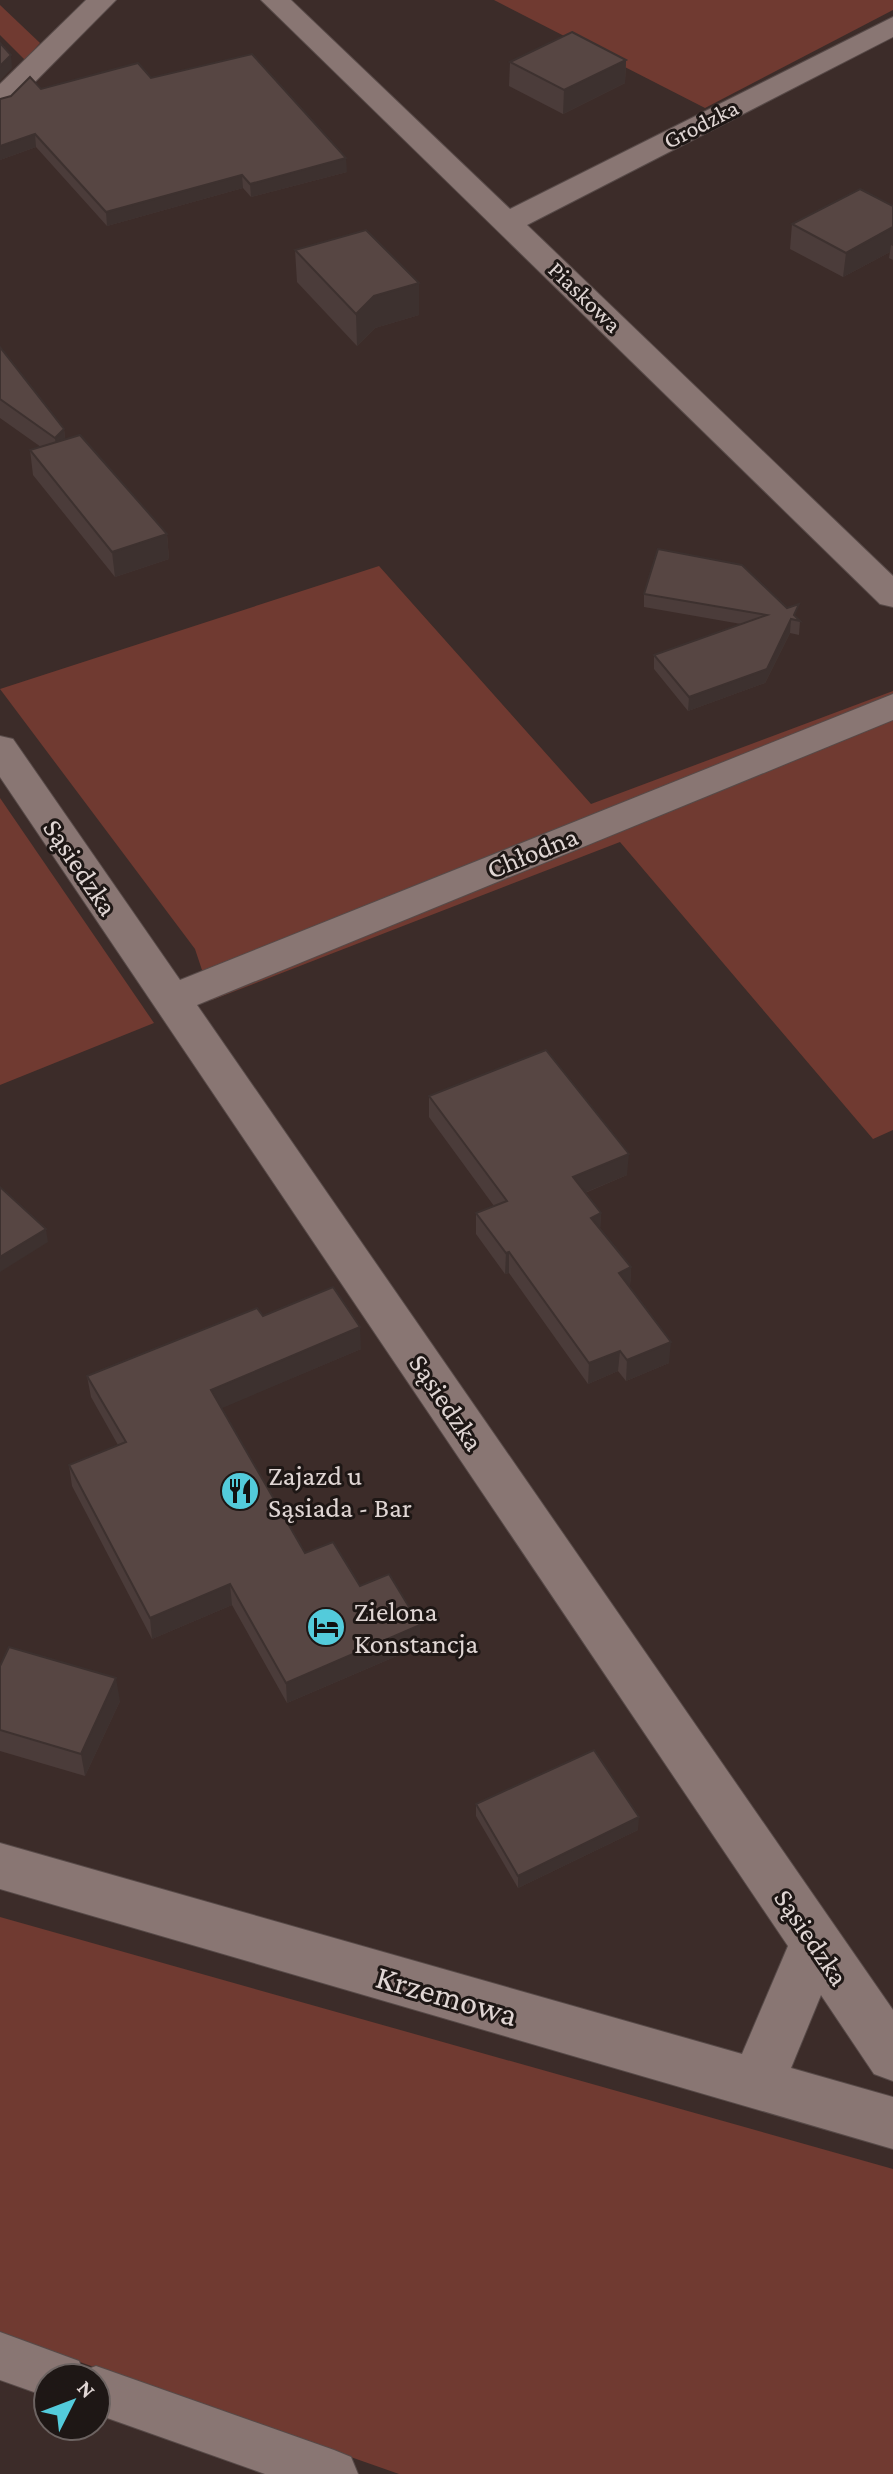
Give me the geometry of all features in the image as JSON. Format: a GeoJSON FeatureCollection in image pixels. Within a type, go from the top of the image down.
{"type":"FeatureCollection","features":[{"type":"Feature","properties":{"kind":"street"},"geometry":{"type":"LineString","coordinates":[[0,101],[102,0]]}},
{"type":"Feature","properties":{"kind":"street","name":"Piaskowa"},"geometry":{"type":"LineString","coordinates":[[275,0],[509,222],[893,596]]}},
{"type":"Feature","properties":{"kind":"street","name":"Grodzka"},"geometry":{"type":"LineString","coordinates":[[509,222],[893,26]]}},
{"type":"Feature","properties":{"kind":"street","name":"Chłodna"},"geometry":{"type":"LineString","coordinates":[[171,999],[893,706]]}},
{"type":"Feature","properties":{"kind":"street","name":"Sąsiedzka"},"geometry":{"type":"LineString","coordinates":[[0,748],[893,2056]]}},
{"type":"Feature","properties":{"kind":"street","name":"Krzemowa"},"geometry":{"type":"LineString","coordinates":[[0,1866],[893,2123]]}},
{"type":"Feature","properties":{"kind":"street"},"geometry":{"type":"LineString","coordinates":[[757,2084],[816,1942]]}},
{"type":"Feature","properties":{"kind":"lane"},"geometry":{"type":"LineString","coordinates":[[0,2356],[32,2367]]}},
{"type":"Feature","properties":{"kind":"lane"},"geometry":{"type":"LineString","coordinates":[[112,2396],[334,2474]]}},
{"type":"Feature","properties":{"kind":"shaded area"},"geometry":{"type":"Polygon","coordinates":[[[494,0],[893,0],[893,10],[705,108],[494,0]]]}},
{"type":"Feature","properties":{"kind":"shaded area"},"geometry":{"type":"Polygon","coordinates":[[[0,5],[40,43],[25,60],[0,35],[0,5]]]}},
{"type":"Feature","properties":{"kind":"shaded area"},"geometry":{"type":"Polygon","coordinates":[[[379,566],[591,804],[893,691],[893,1130],[873,1139],[620,842],[212,1000],[195,949],[0,689],[379,566]]]}},
{"type":"Feature","properties":{"kind":"shaded area"},"geometry":{"type":"Polygon","coordinates":[[[0,798],[154,1023],[0,1085],[0,798]]]}},
{"type":"Feature","properties":{"kind":"shaded area"},"geometry":{"type":"Polygon","coordinates":[[[0,1917],[893,2169],[893,2474],[399,2474],[112,2373],[112,2362],[80,2362],[0,2334],[0,1917]]]}},
{"type":"Feature","properties":{"kind":"building"},"geometry":{"type":"Polygon","coordinates":[[[572,32],[626,60],[564,90],[510,62],[572,32]]]}},
{"type":"Feature","properties":{"kind":"building"},"geometry":{"type":"Polygon","coordinates":[[[0,43],[11,55],[0,66],[0,43]]]}},
{"type":"Feature","properties":{"kind":"building"},"geometry":{"type":"Polygon","coordinates":[[[252,54],[346,158],[250,184],[242,175],[106,212],[35,134],[0,146],[0,99],[11,96],[30,77],[41,89],[138,63],[151,78],[252,54]]]}},
{"type":"Feature","properties":{"kind":"building"},"geometry":{"type":"Polygon","coordinates":[[[860,189],[893,206],[893,227],[846,253],[792,224],[860,189]]]}},
{"type":"Feature","properties":{"kind":"building"},"geometry":{"type":"Polygon","coordinates":[[[366,230],[419,283],[374,296],[356,314],[295,250],[366,230]]]}},
{"type":"Feature","properties":{"kind":"building"},"geometry":{"type":"Polygon","coordinates":[[[0,347],[64,429],[55,438],[0,399],[0,347]]]}},
{"type":"Feature","properties":{"kind":"building"},"geometry":{"type":"Polygon","coordinates":[[[80,435],[167,534],[112,552],[30,450],[80,435]]]}},
{"type":"Feature","properties":{"kind":"building"},"geometry":{"type":"Polygon","coordinates":[[[658,549],[742,565],[787,608],[799,604],[794,615],[800,621],[791,619],[767,669],[689,697],[654,655],[767,615],[644,594],[658,549]]]}},
{"type":"Feature","properties":{"kind":"building"},"geometry":{"type":"Polygon","coordinates":[[[546,1050],[629,1154],[573,1177],[601,1213],[591,1218],[631,1267],[619,1273],[671,1342],[627,1360],[620,1351],[589,1363],[509,1252],[506,1253],[476,1213],[507,1201],[429,1096],[546,1050]]]}},
{"type":"Feature","properties":{"kind":"building"},"geometry":{"type":"Polygon","coordinates":[[[0,1187],[46,1229],[0,1257],[0,1187]]]}},
{"type":"Feature","properties":{"kind":"building"},"geometry":{"type":"Polygon","coordinates":[[[333,1287],[360,1327],[211,1390],[305,1553],[333,1542],[360,1586],[389,1574],[420,1625],[286,1683],[230,1584],[150,1618],[69,1465],[126,1442],[87,1376],[257,1308],[263,1316],[333,1287]]]}},
{"type":"Feature","properties":{"kind":"building"},"geometry":{"type":"Polygon","coordinates":[[[9,1647],[116,1678],[81,1754],[0,1730],[0,1666],[9,1647]]]}},
{"type":"Feature","properties":{"kind":"building"},"geometry":{"type":"Polygon","coordinates":[[[594,1750],[639,1817],[518,1876],[476,1804],[594,1750]]]}},
{"type":"Feature","properties":{"kind":"place","name":"Zajazd u Sąsiada - Bar"},"geometry":{"type":"Point","coordinates":[240,1491]}},
{"type":"Feature","properties":{"kind":"place","name":"Zielona Konstancja"},"geometry":{"type":"Point","coordinates":[326,1627]}}]}
